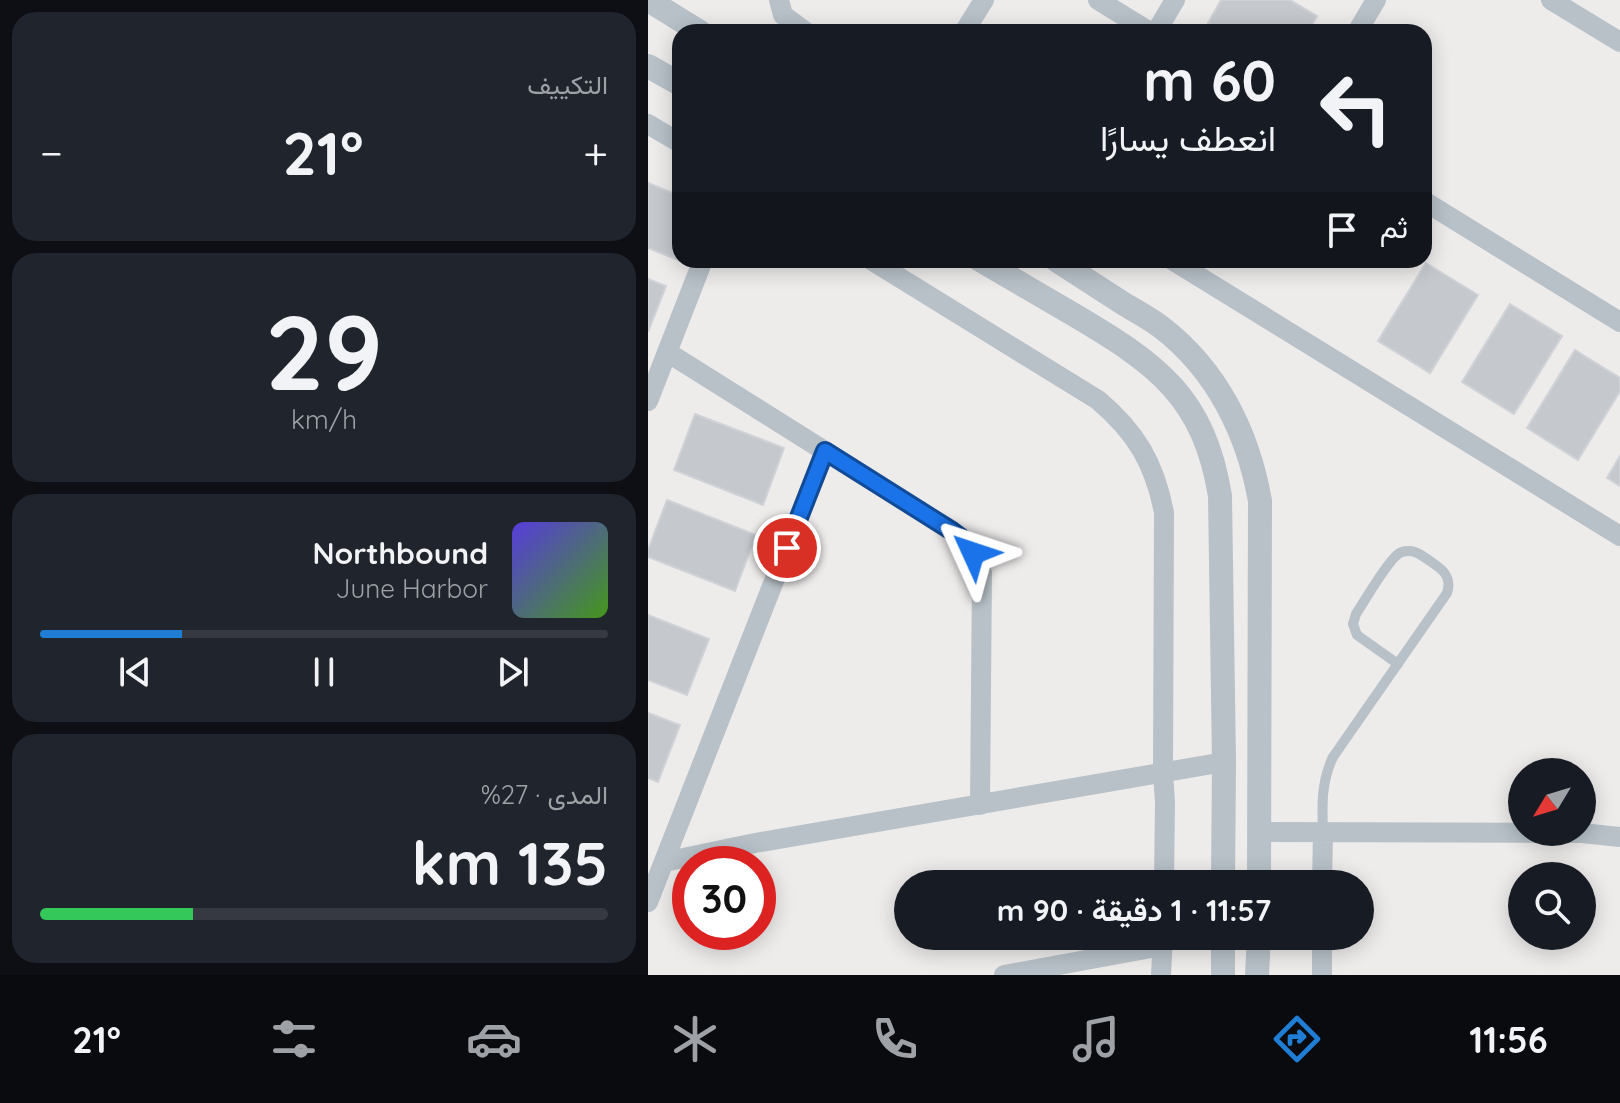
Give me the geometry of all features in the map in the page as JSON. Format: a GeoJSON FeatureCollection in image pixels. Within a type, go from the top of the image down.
{"type":"FeatureCollection","features":[{"type":"Feature","properties":{"kind":"street"},"geometry":{"type":"LineString","coordinates":[[648,0],[686,24]]}},
{"type":"Feature","properties":{"kind":"street"},"geometry":{"type":"LineString","coordinates":[[768,0],[778,24]]}},
{"type":"Feature","properties":{"kind":"street"},"geometry":{"type":"LineString","coordinates":[[779,0],[783,15],[795,24]]}},
{"type":"Feature","properties":{"kind":"street"},"geometry":{"type":"LineString","coordinates":[[969,24],[984,0]]}},
{"type":"Feature","properties":{"kind":"street"},"geometry":{"type":"LineString","coordinates":[[1098,0],[1137,24]]}},
{"type":"Feature","properties":{"kind":"street"},"geometry":{"type":"LineString","coordinates":[[1161,24],[1175,0]]}},
{"type":"Feature","properties":{"kind":"street"},"geometry":{"type":"LineString","coordinates":[[1362,24],[1376,0]]}},
{"type":"Feature","properties":{"kind":"street"},"geometry":{"type":"LineString","coordinates":[[1551,0],[1620,42]]}},
{"type":"Feature","properties":{"kind":"street"},"geometry":{"type":"LineString","coordinates":[[648,20],[672,26]]}},
{"type":"Feature","properties":{"kind":"street"},"geometry":{"type":"LineString","coordinates":[[648,66],[672,80]]}},
{"type":"Feature","properties":{"kind":"street"},"geometry":{"type":"LineString","coordinates":[[648,124],[672,138]]}},
{"type":"Feature","properties":{"kind":"street"},"geometry":{"type":"LineString","coordinates":[[1432,206],[1620,322]]}},
{"type":"Feature","properties":{"kind":"street"},"geometry":{"type":"LineString","coordinates":[[648,401],[700,268]]}},
{"type":"Feature","properties":{"kind":"street"},"geometry":{"type":"LineString","coordinates":[[884,268],[1098,400],[1126,426],[1147,456],[1164,513],[1164,870]]}},
{"type":"Feature","properties":{"kind":"street"},"geometry":{"type":"LineString","coordinates":[[994,268],[1100,330],[1150,364],[1180,395],[1203,433],[1217,474],[1220,496],[1223,870]]}},
{"type":"Feature","properties":{"kind":"street"},"geometry":{"type":"LineString","coordinates":[[1068,268],[1159,326],[1178,342],[1225,400],[1248,449],[1260,501],[1259,870]]}},
{"type":"Feature","properties":{"kind":"street"},"geometry":{"type":"LineString","coordinates":[[1185,268],[1620,536]]}},
{"type":"Feature","properties":{"kind":"street"},"geometry":{"type":"LineString","coordinates":[[667,352],[952,531],[967,545],[982,573],[980,805]]}},
{"type":"Feature","properties":{"kind":"street"},"geometry":{"type":"LineString","coordinates":[[648,902],[825,451]]}},
{"type":"Feature","properties":{"kind":"street"},"geometry":{"type":"LineString","coordinates":[[664,862],[755,843],[1224,762]]}},
{"type":"Feature","properties":{"kind":"street"},"geometry":{"type":"LineString","coordinates":[[1259,832],[1582,833],[1620,837]]}},
{"type":"Feature","properties":{"kind":"street"},"geometry":{"type":"LineString","coordinates":[[1322,870],[1323,833]]}},
{"type":"Feature","properties":{"kind":"street"},"geometry":{"type":"LineString","coordinates":[[1004,975],[1120,950]]}},
{"type":"Feature","properties":{"kind":"street"},"geometry":{"type":"LineString","coordinates":[[1161,975],[1162,950]]}},
{"type":"Feature","properties":{"kind":"street"},"geometry":{"type":"LineString","coordinates":[[1223,950],[1223,975]]}},
{"type":"Feature","properties":{"kind":"street"},"geometry":{"type":"LineString","coordinates":[[1257,975],[1258,950]]}},
{"type":"Feature","properties":{"kind":"street"},"geometry":{"type":"LineString","coordinates":[[1322,950],[1322,975]]}},
{"type":"Feature","properties":{"kind":"lane"},"geometry":{"type":"LineString","coordinates":[[1323,833],[1323,788],[1329,767],[1449,588],[1444,571],[1410,551],[1394,558],[1356,614],[1353,624],[1357,635],[1398,664]]}},
{"type":"Feature","properties":{"kind":"building"},"geometry":{"type":"Polygon","coordinates":[[[1221,0],[1290,0],[1317,16],[1312,24],[1208,23],[1221,0]]]}},
{"type":"Feature","properties":{"kind":"building"},"geometry":{"type":"Polygon","coordinates":[[[648,183],[672,193],[672,258],[648,248],[648,183]]]}},
{"type":"Feature","properties":{"kind":"building"},"geometry":{"type":"Polygon","coordinates":[[[1432,267],[1478,295],[1430,373],[1378,341],[1423,268],[1432,267]]]}},
{"type":"Feature","properties":{"kind":"building"},"geometry":{"type":"Polygon","coordinates":[[[648,279],[666,286],[648,332],[648,279]]]}},
{"type":"Feature","properties":{"kind":"building"},"geometry":{"type":"Polygon","coordinates":[[[1510,304],[1562,336],[1514,414],[1462,382],[1510,304]]]}},
{"type":"Feature","properties":{"kind":"building"},"geometry":{"type":"Polygon","coordinates":[[[1575,350],[1620,378],[1620,391],[1578,460],[1527,428],[1575,350]]]}},
{"type":"Feature","properties":{"kind":"building"},"geometry":{"type":"Polygon","coordinates":[[[695,414],[784,448],[763,505],[674,470],[695,414]]]}},
{"type":"Feature","properties":{"kind":"building"},"geometry":{"type":"Polygon","coordinates":[[[1620,456],[1620,486],[1607,478],[1620,456]]]}},
{"type":"Feature","properties":{"kind":"building"},"geometry":{"type":"Polygon","coordinates":[[[667,500],[756,535],[735,591],[648,557],[667,500]]]}},
{"type":"Feature","properties":{"kind":"building"},"geometry":{"type":"Polygon","coordinates":[[[648,615],[709,639],[687,695],[648,680],[648,615]]]}},
{"type":"Feature","properties":{"kind":"building"},"geometry":{"type":"Polygon","coordinates":[[[648,713],[680,725],[658,782],[648,778],[648,713]]]}},
{"type":"Feature","properties":{"kind":"route"},"geometry":{"type":"LineString","coordinates":[[787,548],[825,451],[952,531],[973,553]]}}]}
